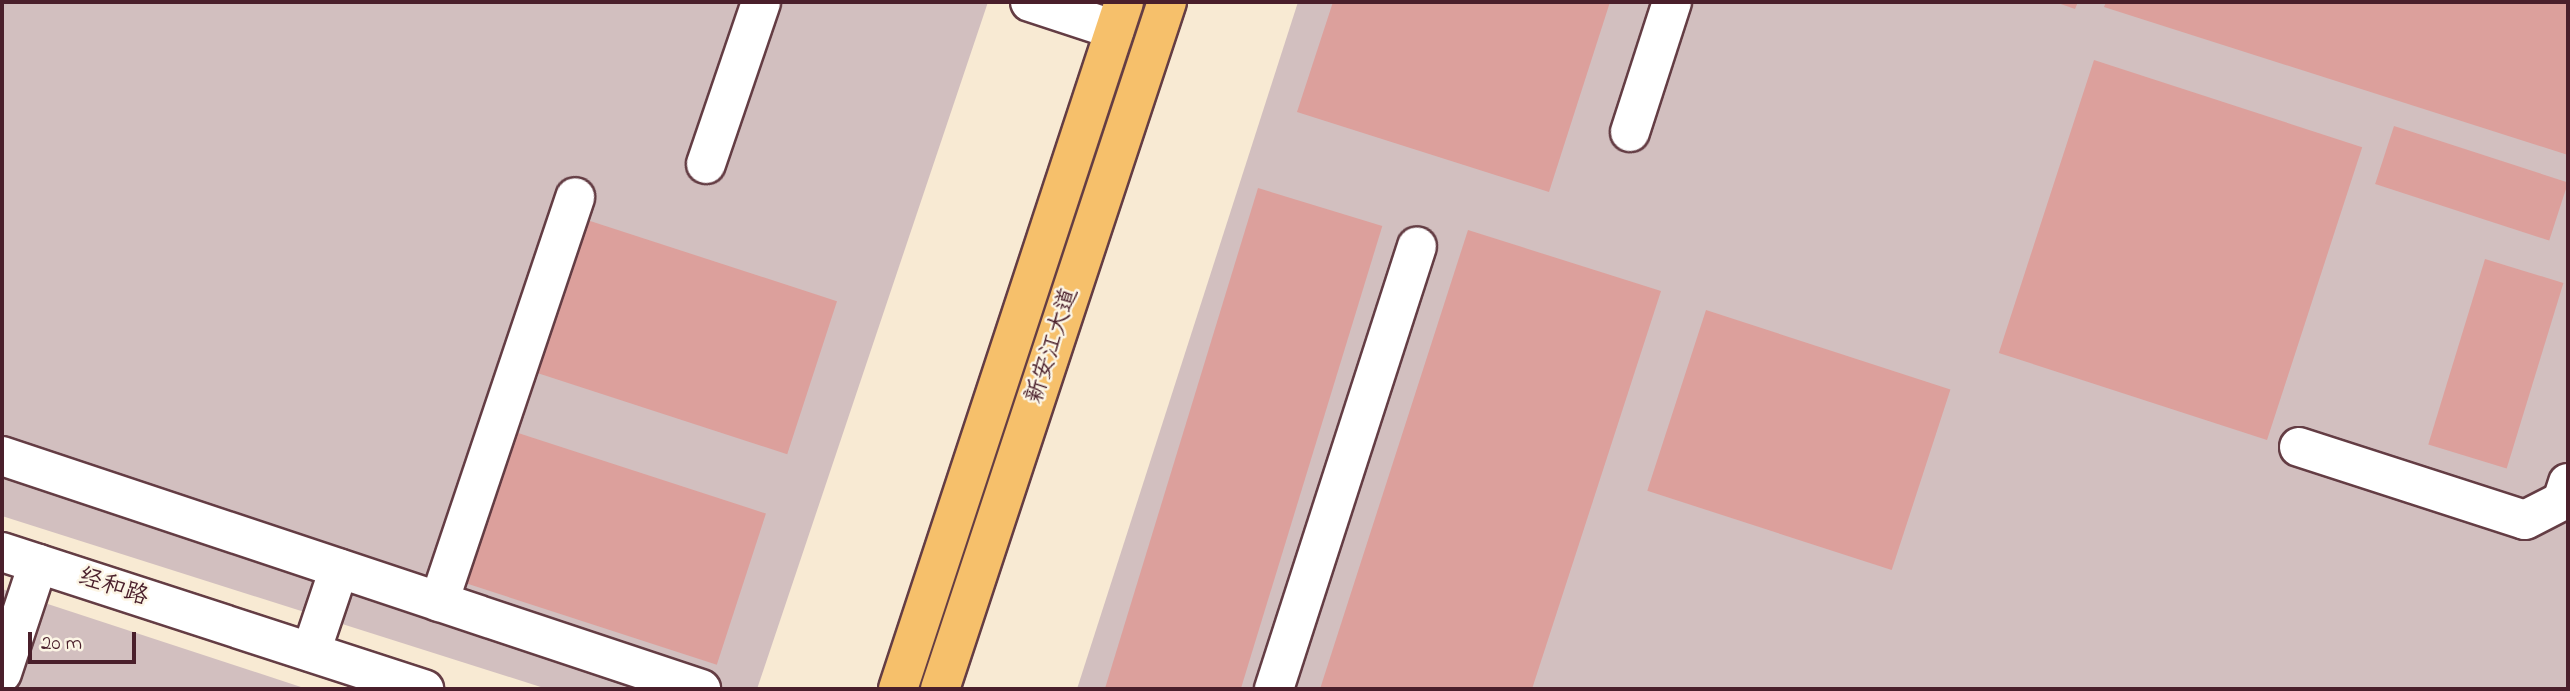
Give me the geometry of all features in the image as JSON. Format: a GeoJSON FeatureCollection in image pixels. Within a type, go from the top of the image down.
{"type":"FeatureCollection","features":[{"type":"Feature","properties":{"kind":"main road","name":"新安江大道"},"geometry":{"type":"LineString","coordinates":[[940,689],[1167,2]]}},
{"type":"Feature","properties":{"kind":"main road","name":"新安江大道"},"geometry":{"type":"LineString","coordinates":[[898,689],[1119,16]]}},
{"type":"Feature","properties":{"kind":"street"},"geometry":{"type":"LineString","coordinates":[[706,164],[761,2]]}},
{"type":"Feature","properties":{"kind":"street"},"geometry":{"type":"LineString","coordinates":[[1030,2],[1119,16]]}},
{"type":"Feature","properties":{"kind":"street"},"geometry":{"type":"LineString","coordinates":[[1630,132],[1672,2]]}},
{"type":"Feature","properties":{"kind":"street"},"geometry":{"type":"LineString","coordinates":[[439,602],[575,197]]}},
{"type":"Feature","properties":{"kind":"street"},"geometry":{"type":"LineString","coordinates":[[1274,689],[1417,247]]}},
{"type":"Feature","properties":{"kind":"street"},"geometry":{"type":"LineString","coordinates":[[2299,447],[2525,520],[2562,501],[2568,483]]}},
{"type":"Feature","properties":{"kind":"street"},"geometry":{"type":"LineString","coordinates":[[2,457],[701,689]]}},
{"type":"Feature","properties":{"kind":"street","name":"经和路"},"geometry":{"type":"LineString","coordinates":[[2,552],[424,689]]}},
{"type":"Feature","properties":{"kind":"street"},"geometry":{"type":"LineString","coordinates":[[2,673],[38,564]]}},
{"type":"Feature","properties":{"kind":"street"},"geometry":{"type":"LineString","coordinates":[[310,652],[339,569]]}},
{"type":"Feature","properties":{"kind":"shaded area"},"geometry":{"type":"Polygon","coordinates":[[[2,2],[988,2],[757,689],[547,689],[2,516],[2,2]]]}},
{"type":"Feature","properties":{"kind":"shaded area"},"geometry":{"type":"Polygon","coordinates":[[[1298,2],[2568,2],[2568,689],[1077,689],[1298,2]]]}},
{"type":"Feature","properties":{"kind":"shaded area"},"geometry":{"type":"Polygon","coordinates":[[[2,589],[307,689],[2,689],[2,589]]]}},
{"type":"Feature","properties":{"kind":"building"},"geometry":{"type":"Polygon","coordinates":[[[1333,2],[1610,2],[1549,192],[1297,112],[1333,2]]]}},
{"type":"Feature","properties":{"kind":"building"},"geometry":{"type":"Polygon","coordinates":[[[2055,2],[2078,2],[2075,9],[2055,2]]]}},
{"type":"Feature","properties":{"kind":"building"},"geometry":{"type":"Polygon","coordinates":[[[2106,2],[2568,2],[2568,155],[2104,7],[2106,2]]]}},
{"type":"Feature","properties":{"kind":"building"},"geometry":{"type":"Polygon","coordinates":[[[2094,60],[2362,147],[2267,440],[1999,353],[2094,60]]]}},
{"type":"Feature","properties":{"kind":"building"},"geometry":{"type":"Polygon","coordinates":[[[2394,126],[2568,183],[2549,241],[2375,184],[2394,126]]]}},
{"type":"Feature","properties":{"kind":"building"},"geometry":{"type":"Polygon","coordinates":[[[1258,188],[1382,226],[1241,689],[1105,689],[1258,188]]]}},
{"type":"Feature","properties":{"kind":"building"},"geometry":{"type":"Polygon","coordinates":[[[584,219],[837,301],[787,454],[534,372],[584,219]]]}},
{"type":"Feature","properties":{"kind":"building"},"geometry":{"type":"Polygon","coordinates":[[[1468,230],[1661,291],[1532,689],[1320,689],[1468,230]]]}},
{"type":"Feature","properties":{"kind":"building"},"geometry":{"type":"Polygon","coordinates":[[[2485,259],[2563,283],[2507,468],[2428,445],[2485,259]]]}},
{"type":"Feature","properties":{"kind":"building"},"geometry":{"type":"Polygon","coordinates":[[[1706,310],[1950,389],[1892,570],[1647,491],[1706,310]]]}},
{"type":"Feature","properties":{"kind":"building"},"geometry":{"type":"Polygon","coordinates":[[[512,431],[766,514],[717,665],[463,582],[512,431]]]}}]}
